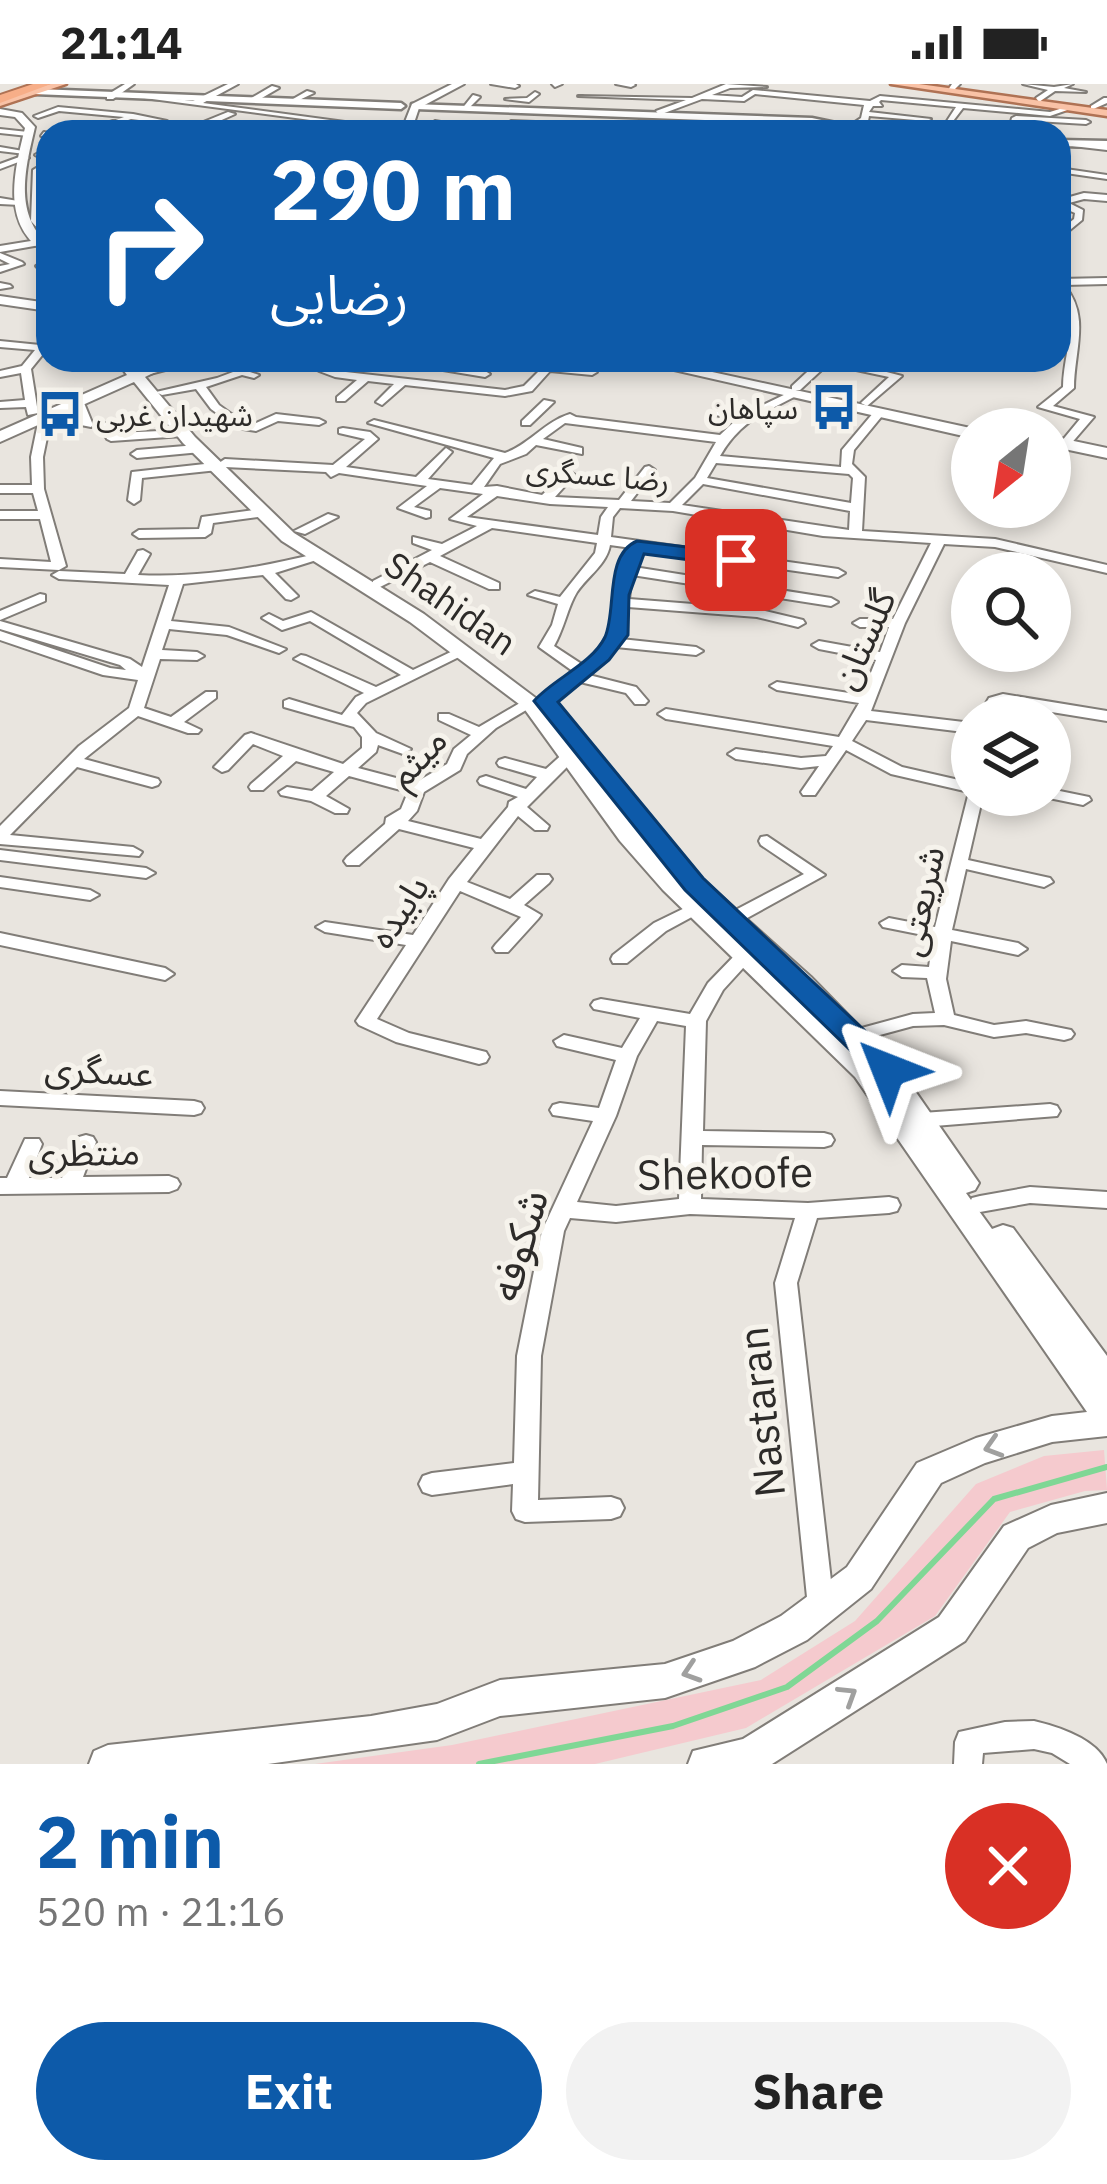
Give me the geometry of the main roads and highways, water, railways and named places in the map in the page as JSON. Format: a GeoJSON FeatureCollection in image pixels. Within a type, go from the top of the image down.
{"type":"FeatureCollection","features":[{"type":"Feature","properties":{"kind":"highway"},"geometry":{"type":"LineString","coordinates":[[2,108],[34,94]]}},
{"type":"Feature","properties":{"kind":"main road"},"geometry":{"type":"LineString","coordinates":[[402,120],[401,106],[447,84]]}},
{"type":"Feature","properties":{"kind":"main road"},"geometry":{"type":"LineString","coordinates":[[408,120],[415,106],[459,84]]}},
{"type":"Feature","properties":{"kind":"main road"},"geometry":{"type":"LineString","coordinates":[[896,84],[1071,119],[1103,110]]}},
{"type":"Feature","properties":{"kind":"main road"},"geometry":{"type":"LineString","coordinates":[[921,84],[1103,110]]}},
{"type":"Feature","properties":{"kind":"main road"},"geometry":{"type":"LineString","coordinates":[[2,108],[34,94],[79,108]]}},
{"type":"Feature","properties":{"kind":"main road"},"geometry":{"type":"LineString","coordinates":[[2,108],[25,119],[32,152],[19,205],[23,228],[36,237]]}},
{"type":"Feature","properties":{"kind":"main road"},"geometry":{"type":"LineString","coordinates":[[2,294],[36,306]]}},
{"type":"Feature","properties":{"kind":"main road"},"geometry":{"type":"LineString","coordinates":[[0,427],[124,372]]}},
{"type":"Feature","properties":{"kind":"main road"},"geometry":{"type":"LineString","coordinates":[[84,399],[126,372]]}},
{"type":"Feature","properties":{"kind":"main road","name":"Shahidan"},"geometry":{"type":"LineString","coordinates":[[142,372],[190,441],[220,465]]}},
{"type":"Feature","properties":{"kind":"main road"},"geometry":{"type":"LineString","coordinates":[[697,372],[951,422]]}},
{"type":"Feature","properties":{"kind":"main road"},"geometry":{"type":"LineString","coordinates":[[719,372],[793,391]]}},
{"type":"Feature","properties":{"kind":"main road"},"geometry":{"type":"LineString","coordinates":[[0,437],[36,411],[118,393],[159,396]]}},
{"type":"Feature","properties":{"kind":"main road","name":"Shahidan"},"geometry":{"type":"LineString","coordinates":[[159,396],[259,505],[319,557],[538,702],[628,836],[695,908],[864,1071],[1107,1414]]}},
{"type":"Feature","properties":{"kind":"main road"},"geometry":{"type":"LineString","coordinates":[[873,408],[951,428]]}},
{"type":"Feature","properties":{"kind":"main road"},"geometry":{"type":"LineString","coordinates":[[1071,448],[1107,456]]}},
{"type":"Feature","properties":{"kind":"main road","name":"Shahidan"},"geometry":{"type":"LineString","coordinates":[[259,505],[436,618],[538,702],[694,884],[888,1070],[1107,1380]]}},
{"type":"Feature","properties":{"kind":"main road"},"geometry":{"type":"LineString","coordinates":[[108,1764],[324,1741],[437,1722],[500,1697],[665,1681],[742,1655],[794,1628],[859,1578],[929,1473],[976,1452],[1052,1430],[1107,1423]]}},
{"type":"Feature","properties":{"kind":"main road"},"geometry":{"type":"LineString","coordinates":[[707,1764],[750,1756],[952,1629],[1016,1537],[1051,1520],[1107,1508]]}},
{"type":"Feature","properties":{"kind":"waterway"},"geometry":{"type":"LineString","coordinates":[[479,1764],[673,1726],[787,1687],[877,1621],[994,1499],[1107,1467]]}},
{"type":"Feature","properties":{"kind":"place","name":"سپاهان"},"geometry":{"type":"Point","coordinates":[834,407]}},
{"type":"Feature","properties":{"kind":"place","name":"شهیدان غربی"},"geometry":{"type":"Point","coordinates":[60,414]}}]}
